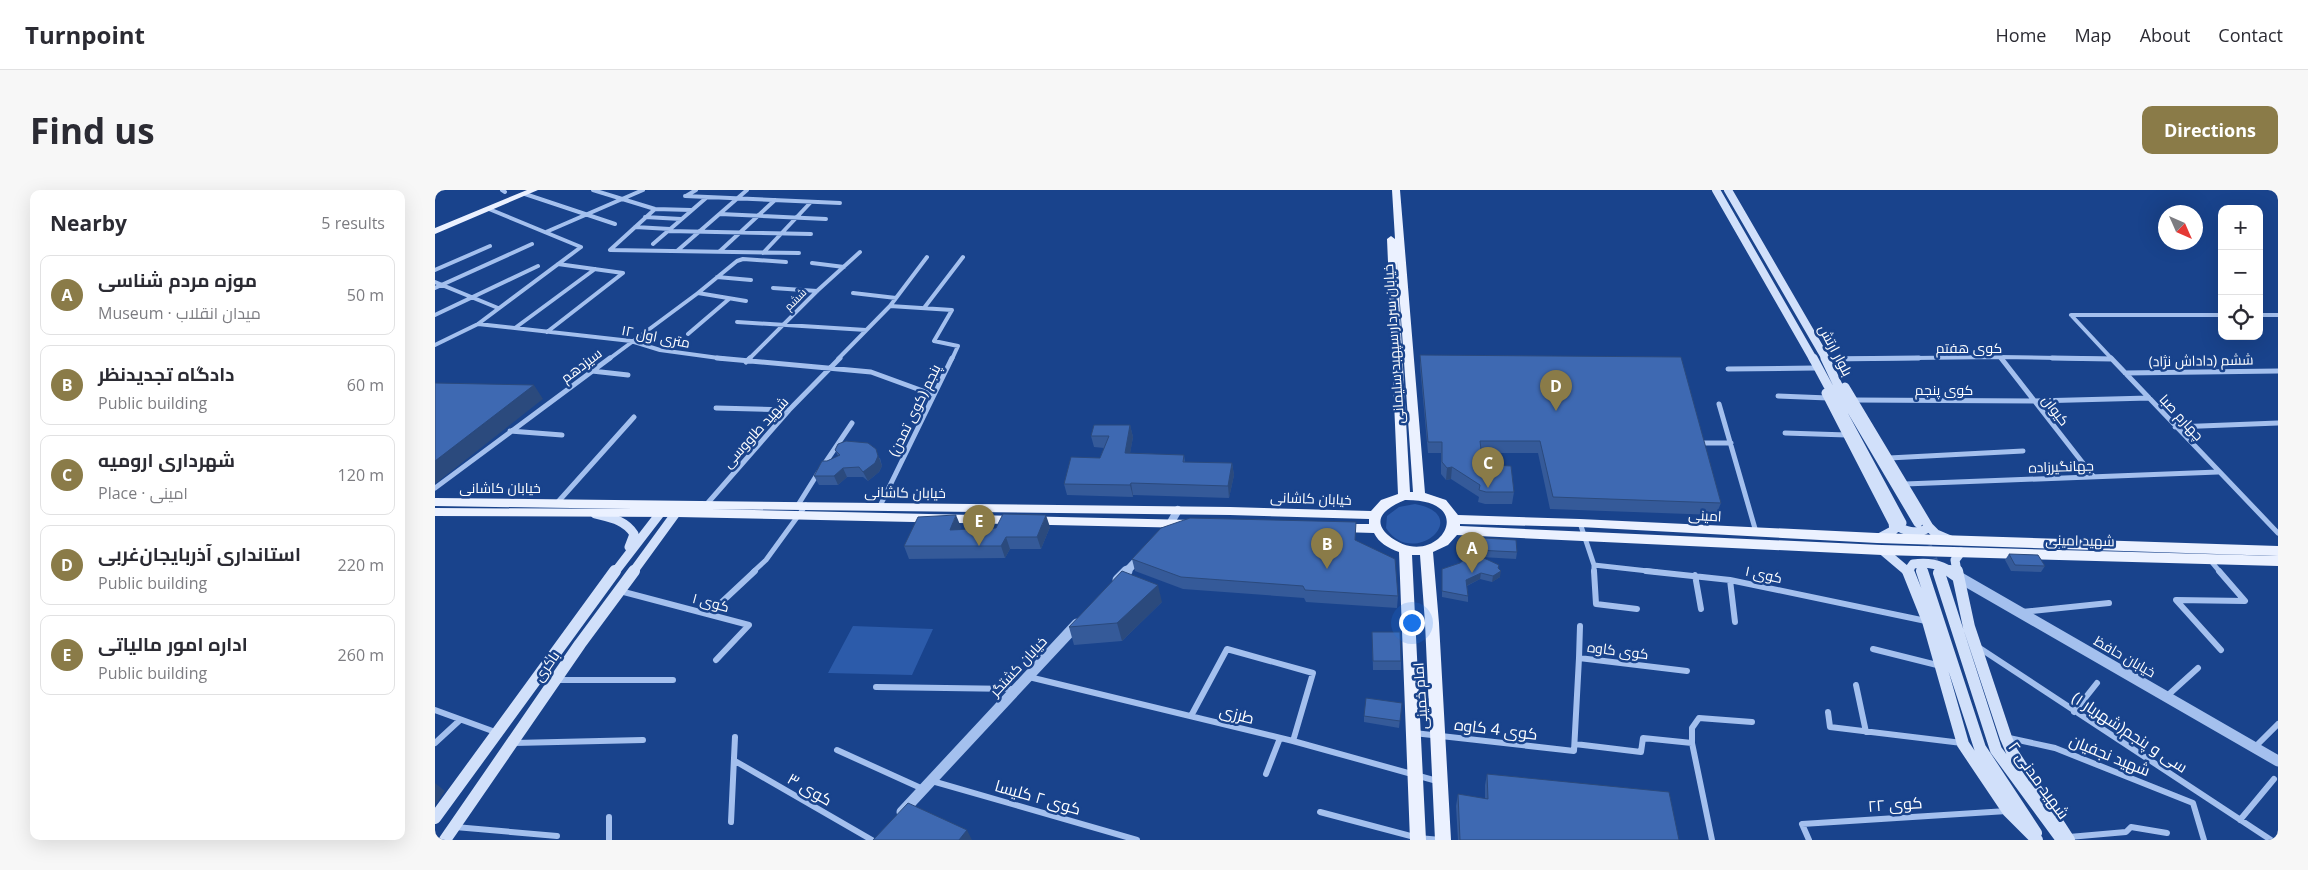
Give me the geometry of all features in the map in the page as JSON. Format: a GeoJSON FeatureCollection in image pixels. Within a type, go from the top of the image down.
{"type":"FeatureCollection","features":[{"type":"Feature","properties":{"kind":"main road"},"geometry":{"type":"LineString","coordinates":[[435,225],[523,192],[534,190]]}},
{"type":"Feature","properties":{"kind":"main road","name":"خیابان سردار سپهبد سلیمانی"},"geometry":{"type":"LineString","coordinates":[[1389,190],[1404,496]]}},
{"type":"Feature","properties":{"kind":"main road","name":"خیابان سردار سپهبد سلیمانی"},"geometry":{"type":"LineString","coordinates":[[1396,190],[1419,496]]}},
{"type":"Feature","properties":{"kind":"main road","name":"بلوار ارتش"},"geometry":{"type":"LineString","coordinates":[[1716,190],[1814,364],[1898,523]]}},
{"type":"Feature","properties":{"kind":"main road","name":"بلوار ارتش"},"geometry":{"type":"LineString","coordinates":[[1728,190],[1826,359],[1843,396],[1918,523]]}},
{"type":"Feature","properties":{"kind":"main road"},"geometry":{"type":"LineString","coordinates":[[435,231],[489,209],[523,192]]}},
{"type":"Feature","properties":{"kind":"main road"},"geometry":{"type":"LineString","coordinates":[[1826,359],[1854,400],[1929,527],[1939,536],[1959,547],[1955,560],[1957,576],[1975,645],[2006,738],[2012,752],[2067,839]]}},
{"type":"Feature","properties":{"kind":"main road"},"geometry":{"type":"LineString","coordinates":[[1814,364],[1827,398],[1902,530],[1923,532],[1929,527]]}},
{"type":"Feature","properties":{"kind":"main road"},"geometry":{"type":"LineString","coordinates":[[1404,496],[1419,496],[1439,502],[1451,513],[1453,524],[1444,542],[1426,550],[1405,550],[1386,542],[1376,529],[1375,515],[1383,504],[1404,496]]}},
{"type":"Feature","properties":{"kind":"main road","name":"خیابان کاشانی"},"geometry":{"type":"LineString","coordinates":[[435,502],[557,503],[703,509],[801,509],[880,506],[1375,515]]}},
{"type":"Feature","properties":{"kind":"main road","name":"خیابان کاشانی"},"geometry":{"type":"LineString","coordinates":[[435,512],[589,513],[664,508]]}},
{"type":"Feature","properties":{"kind":"main road","name":"باکری"},"geometry":{"type":"LineString","coordinates":[[435,818],[624,559],[664,508]]}},
{"type":"Feature","properties":{"kind":"main road","name":"باکری"},"geometry":{"type":"LineString","coordinates":[[445,840],[452,827],[579,644],[680,508]]}},
{"type":"Feature","properties":{"kind":"main road"},"geometry":{"type":"LineString","coordinates":[[801,509],[1201,524]]}},
{"type":"Feature","properties":{"kind":"main road"},"geometry":{"type":"LineString","coordinates":[[589,513],[621,520],[630,527],[634,534],[624,559]]}},
{"type":"Feature","properties":{"kind":"main road","name":"امینی"},"geometry":{"type":"LineString","coordinates":[[1453,524],[1581,523],[1757,532],[1880,544]]}},
{"type":"Feature","properties":{"kind":"main road"},"geometry":{"type":"LineString","coordinates":[[1898,523],[1894,530],[1880,544],[1908,571],[1927,621],[1963,744],[2008,811],[2037,840]]}},
{"type":"Feature","properties":{"kind":"main road","name":"امینی"},"geometry":{"type":"LineString","coordinates":[[1453,524],[1584,537],[1880,544]]}},
{"type":"Feature","properties":{"kind":"main road"},"geometry":{"type":"LineString","coordinates":[[1327,528],[1376,529]]}},
{"type":"Feature","properties":{"kind":"main road","name":"شهید امینی"},"geometry":{"type":"LineString","coordinates":[[1880,544],[2214,555],[2278,561]]}},
{"type":"Feature","properties":{"kind":"main road","name":"امام خمینی"},"geometry":{"type":"LineString","coordinates":[[1405,550],[1418,839]]}},
{"type":"Feature","properties":{"kind":"main road","name":"امام خمینی"},"geometry":{"type":"LineString","coordinates":[[1426,550],[1439,736],[1442,840]]}},
{"type":"Feature","properties":{"kind":"main road","name":"شهید امینی"},"geometry":{"type":"LineString","coordinates":[[2214,555],[2278,551]]}},
{"type":"Feature","properties":{"kind":"main road"},"geometry":{"type":"LineString","coordinates":[[1908,571],[1913,564],[1927,562],[1942,565],[1957,576]]}},
{"type":"Feature","properties":{"kind":"main road","name":"شهید مدنی ۲"},"geometry":{"type":"LineString","coordinates":[[1922,571],[1980,748],[2041,840]]}},
{"type":"Feature","properties":{"kind":"main road","name":"شهید مدنی ۲"},"geometry":{"type":"LineString","coordinates":[[1939,573],[1996,750],[2067,839]]}},
{"type":"Feature","properties":{"kind":"main road"},"geometry":{"type":"LineString","coordinates":[[562,645],[579,644]]}},
{"type":"Feature","properties":{"kind":"street"},"geometry":{"type":"LineString","coordinates":[[593,190],[655,209],[691,210]]}},
{"type":"Feature","properties":{"kind":"street"},"geometry":{"type":"LineString","coordinates":[[546,232],[643,190]]}},
{"type":"Feature","properties":{"kind":"street"},"geometry":{"type":"LineString","coordinates":[[695,190],[685,196],[840,203]]}},
{"type":"Feature","properties":{"kind":"street"},"geometry":{"type":"LineString","coordinates":[[677,251],[747,190]]}},
{"type":"Feature","properties":{"kind":"street"},"geometry":{"type":"LineString","coordinates":[[523,192],[615,224]]}},
{"type":"Feature","properties":{"kind":"street"},"geometry":{"type":"LineString","coordinates":[[653,244],[706,197]]}},
{"type":"Feature","properties":{"kind":"street"},"geometry":{"type":"LineString","coordinates":[[719,252],[775,200]]}},
{"type":"Feature","properties":{"kind":"street"},"geometry":{"type":"LineString","coordinates":[[763,253],[811,202]]}},
{"type":"Feature","properties":{"kind":"street"},"geometry":{"type":"LineString","coordinates":[[435,345],[478,324],[581,246],[489,209]]}},
{"type":"Feature","properties":{"kind":"street"},"geometry":{"type":"LineString","coordinates":[[655,209],[610,250],[799,253]]}},
{"type":"Feature","properties":{"kind":"street"},"geometry":{"type":"LineString","coordinates":[[720,214],[826,219]]}},
{"type":"Feature","properties":{"kind":"street"},"geometry":{"type":"LineString","coordinates":[[645,217],[682,219]]}},
{"type":"Feature","properties":{"kind":"street"},"geometry":{"type":"LineString","coordinates":[[635,227],[699,232],[811,234]]}},
{"type":"Feature","properties":{"kind":"street"},"geometry":{"type":"LineString","coordinates":[[435,288],[532,244]]}},
{"type":"Feature","properties":{"kind":"street"},"geometry":{"type":"LineString","coordinates":[[435,270],[490,246]]}},
{"type":"Feature","properties":{"kind":"street","name":"ششم"},"geometry":{"type":"LineString","coordinates":[[746,362],[817,291],[860,252]]}},
{"type":"Feature","properties":{"kind":"street","name":"شهید طاووسی"},"geometry":{"type":"LineString","coordinates":[[703,509],[789,410],[890,306],[927,257]]}},
{"type":"Feature","properties":{"kind":"street"},"geometry":{"type":"LineString","coordinates":[[890,306],[924,308],[963,257]]}},
{"type":"Feature","properties":{"kind":"street","name":"سیزدهم"},"geometry":{"type":"LineString","coordinates":[[435,488],[740,259],[786,262]]}},
{"type":"Feature","properties":{"kind":"street"},"geometry":{"type":"LineString","coordinates":[[812,263],[844,267]]}},
{"type":"Feature","properties":{"kind":"street"},"geometry":{"type":"LineString","coordinates":[[547,332],[623,273],[558,264]]}},
{"type":"Feature","properties":{"kind":"street"},"geometry":{"type":"LineString","coordinates":[[435,315],[538,266]]}},
{"type":"Feature","properties":{"kind":"street"},"geometry":{"type":"LineString","coordinates":[[515,328],[595,269]]}},
{"type":"Feature","properties":{"kind":"street"},"geometry":{"type":"LineString","coordinates":[[717,277],[751,280]]}},
{"type":"Feature","properties":{"kind":"street"},"geometry":{"type":"LineString","coordinates":[[435,282],[498,308]]}},
{"type":"Feature","properties":{"kind":"street"},"geometry":{"type":"LineString","coordinates":[[773,288],[817,291]]}},
{"type":"Feature","properties":{"kind":"street"},"geometry":{"type":"LineString","coordinates":[[697,293],[745,301]]}},
{"type":"Feature","properties":{"kind":"street"},"geometry":{"type":"LineString","coordinates":[[853,293],[895,298]]}},
{"type":"Feature","properties":{"kind":"street"},"geometry":{"type":"LineString","coordinates":[[688,334],[729,299]]}},
{"type":"Feature","properties":{"kind":"street","name":"پنجم (کوی تمدن)"},"geometry":{"type":"LineString","coordinates":[[880,506],[958,346],[934,341],[952,310],[924,308]]}},
{"type":"Feature","properties":{"kind":"street","name":"چهارم صبا"},"geometry":{"type":"LineString","coordinates":[[2218,315],[2071,315],[2175,427],[2278,533]]}},
{"type":"Feature","properties":{"kind":"street"},"geometry":{"type":"LineString","coordinates":[[2263,315],[2278,315]]}},
{"type":"Feature","properties":{"kind":"street"},"geometry":{"type":"LineString","coordinates":[[737,322],[865,330]]}},
{"type":"Feature","properties":{"kind":"street","name":"۱۲ متری اول"},"geometry":{"type":"LineString","coordinates":[[478,324],[631,341],[660,350],[746,362],[871,372],[934,395]]}},
{"type":"Feature","properties":{"kind":"street","name":"کوی هفتم"},"geometry":{"type":"LineString","coordinates":[[1826,359],[2000,357],[2112,359]]}},
{"type":"Feature","properties":{"kind":"street","name":"کیوان"},"geometry":{"type":"LineString","coordinates":[[2000,357],[2093,476]]}},
{"type":"Feature","properties":{"kind":"street"},"geometry":{"type":"LineString","coordinates":[[1728,369],[1814,364]]}},
{"type":"Feature","properties":{"kind":"street"},"geometry":{"type":"LineString","coordinates":[[591,371],[628,375]]}},
{"type":"Feature","properties":{"kind":"street","name":"ششم (داداش نژاد)"},"geometry":{"type":"LineString","coordinates":[[2125,373],[2278,371]]}},
{"type":"Feature","properties":{"kind":"street"},"geometry":{"type":"LineString","coordinates":[[1779,396],[1827,398]]}},
{"type":"Feature","properties":{"kind":"street","name":"کوی پنجم"},"geometry":{"type":"LineString","coordinates":[[1854,400],[2035,401],[2149,398]]}},
{"type":"Feature","properties":{"kind":"street"},"geometry":{"type":"LineString","coordinates":[[1719,404],[1757,532]]}},
{"type":"Feature","properties":{"kind":"street"},"geometry":{"type":"LineString","coordinates":[[716,408],[789,410]]}},
{"type":"Feature","properties":{"kind":"street"},"geometry":{"type":"LineString","coordinates":[[557,503],[634,417]]}},
{"type":"Feature","properties":{"kind":"street"},"geometry":{"type":"LineString","coordinates":[[709,614],[766,560],[801,509],[851,423]]}},
{"type":"Feature","properties":{"kind":"street"},"geometry":{"type":"LineString","coordinates":[[2175,427],[2278,423]]}},
{"type":"Feature","properties":{"kind":"street"},"geometry":{"type":"LineString","coordinates":[[510,431],[562,435]]}},
{"type":"Feature","properties":{"kind":"street"},"geometry":{"type":"LineString","coordinates":[[1785,433],[1847,435]]}},
{"type":"Feature","properties":{"kind":"street"},"geometry":{"type":"LineString","coordinates":[[1703,443],[1731,443]]}},
{"type":"Feature","properties":{"kind":"street"},"geometry":{"type":"LineString","coordinates":[[1889,458],[2023,451]]}},
{"type":"Feature","properties":{"kind":"street","name":"جهانگیرزاده"},"geometry":{"type":"LineString","coordinates":[[1905,484],[2218,472]]}},
{"type":"Feature","properties":{"kind":"street"},"geometry":{"type":"LineString","coordinates":[[1159,537],[1172,523],[1178,510]]}},
{"type":"Feature","properties":{"kind":"street"},"geometry":{"type":"LineString","coordinates":[[1581,523],[1594,565],[1596,604],[1637,609]]}},
{"type":"Feature","properties":{"kind":"street"},"geometry":{"type":"LineString","coordinates":[[1113,586],[1146,551]]}},
{"type":"Feature","properties":{"kind":"street"},"geometry":{"type":"LineString","coordinates":[[2214,555],[2245,601],[2176,600],[2221,650]]}},
{"type":"Feature","properties":{"kind":"street","name":"کوی ۱"},"geometry":{"type":"LineString","coordinates":[[1594,565],[1730,580],[1927,621]]}},
{"type":"Feature","properties":{"kind":"street"},"geometry":{"type":"LineString","coordinates":[[1695,575],[1701,610]]}},
{"type":"Feature","properties":{"kind":"street","name":"خیابان حافظ"},"geometry":{"type":"LineString","coordinates":[[1957,576],[2278,761]]}},
{"type":"Feature","properties":{"kind":"street"},"geometry":{"type":"LineString","coordinates":[[1730,580],[1735,622]]}},
{"type":"Feature","properties":{"kind":"street","name":"کوی ۱"},"geometry":{"type":"LineString","coordinates":[[618,590],[749,625],[716,660]]}},
{"type":"Feature","properties":{"kind":"street"},"geometry":{"type":"LineString","coordinates":[[2022,612],[2109,603]]}},
{"type":"Feature","properties":{"kind":"street","name":"خیابان کشتگر"},"geometry":{"type":"LineString","coordinates":[[897,818],[1027,676],[1087,614]]}},
{"type":"Feature","properties":{"kind":"street"},"geometry":{"type":"LineString","coordinates":[[1579,658],[1580,626]]}},
{"type":"Feature","properties":{"kind":"street","name":"سی و پنجم(شهریار ۱)"},"geometry":{"type":"LineString","coordinates":[[1975,645],[2240,820],[2264,838],[2271,840]]}},
{"type":"Feature","properties":{"kind":"street"},"geometry":{"type":"LineString","coordinates":[[1191,716],[1227,649],[1313,673],[1293,741]]}},
{"type":"Feature","properties":{"kind":"street"},"geometry":{"type":"LineString","coordinates":[[1873,649],[1941,666]]}},
{"type":"Feature","properties":{"kind":"street","name":"کوی کاوه"},"geometry":{"type":"LineString","coordinates":[[1575,748],[1579,658],[1687,671]]}},
{"type":"Feature","properties":{"kind":"street"},"geometry":{"type":"LineString","coordinates":[[2167,697],[2197,668]]}},
{"type":"Feature","properties":{"kind":"street","name":"طرزی"},"geometry":{"type":"LineString","coordinates":[[1027,676],[1293,741],[1414,773],[1440,782]]}},
{"type":"Feature","properties":{"kind":"street"},"geometry":{"type":"LineString","coordinates":[[554,680],[673,680]]}},
{"type":"Feature","properties":{"kind":"street"},"geometry":{"type":"LineString","coordinates":[[2074,712],[2097,683]]}},
{"type":"Feature","properties":{"kind":"street"},"geometry":{"type":"LineString","coordinates":[[1856,685],[1866,732]]}},
{"type":"Feature","properties":{"kind":"street"},"geometry":{"type":"LineString","coordinates":[[876,686],[1015,689]]}},
{"type":"Feature","properties":{"kind":"street"},"geometry":{"type":"LineString","coordinates":[[435,710],[498,733]]}},
{"type":"Feature","properties":{"kind":"street"},"geometry":{"type":"LineString","coordinates":[[1828,712],[1830,727],[1963,744]]}},
{"type":"Feature","properties":{"kind":"street"},"geometry":{"type":"LineString","coordinates":[[1712,840],[1691,743],[1692,728],[1699,718],[1752,722]]}},
{"type":"Feature","properties":{"kind":"street"},"geometry":{"type":"LineString","coordinates":[[435,743],[460,720]]}},
{"type":"Feature","properties":{"kind":"street"},"geometry":{"type":"LineString","coordinates":[[2254,748],[2278,724]]}},
{"type":"Feature","properties":{"kind":"street","name":"کوی 4 کاوه"},"geometry":{"type":"LineString","coordinates":[[1414,733],[1575,748],[1641,752],[1643,738],[1691,743]]}},
{"type":"Feature","properties":{"kind":"street"},"geometry":{"type":"LineString","coordinates":[[731,822],[735,738]]}},
{"type":"Feature","properties":{"kind":"street"},"geometry":{"type":"LineString","coordinates":[[1266,774],[1280,738]]}},
{"type":"Feature","properties":{"kind":"street","name":"شهید نجفیان"},"geometry":{"type":"LineString","coordinates":[[2006,738],[2055,748],[2193,803],[2205,840]]}},
{"type":"Feature","properties":{"kind":"street"},"geometry":{"type":"LineString","coordinates":[[511,743],[643,740]]}},
{"type":"Feature","properties":{"kind":"street"},"geometry":{"type":"LineString","coordinates":[[837,750],[924,789]]}},
{"type":"Feature","properties":{"kind":"street","name":"کوی ۳"},"geometry":{"type":"LineString","coordinates":[[735,761],[872,840]]}},
{"type":"Feature","properties":{"kind":"street"},"geometry":{"type":"LineString","coordinates":[[2240,820],[2274,779]]}},
{"type":"Feature","properties":{"kind":"street","name":"کوی ۲ کلیسا"},"geometry":{"type":"LineString","coordinates":[[931,781],[1137,840]]}},
{"type":"Feature","properties":{"kind":"street","name":"کوی ۲۲"},"geometry":{"type":"LineString","coordinates":[[1809,840],[1802,824],[2008,811]]}},
{"type":"Feature","properties":{"kind":"street"},"geometry":{"type":"LineString","coordinates":[[1320,812],[1418,839],[1442,840]]}},
{"type":"Feature","properties":{"kind":"street"},"geometry":{"type":"LineString","coordinates":[[609,817],[609,840]]}},
{"type":"Feature","properties":{"kind":"street"},"geometry":{"type":"LineString","coordinates":[[452,827],[557,836]]}},
{"type":"Feature","properties":{"kind":"street"},"geometry":{"type":"LineString","coordinates":[[2067,839],[2126,832],[2131,828],[2167,833]]}},
{"type":"Feature","properties":{"kind":"shaded area"},"geometry":{"type":"Polygon","coordinates":[[[1415,504],[1432,510],[1440,518],[1439,528],[1433,536],[1423,542],[1410,544],[1397,539],[1386,528],[1387,516],[1399,507],[1415,504]]]}},
{"type":"Feature","properties":{"kind":"shaded area"},"geometry":{"type":"Polygon","coordinates":[[[853,626],[933,629],[912,675],[828,673],[853,626]]]}},
{"type":"Feature","properties":{"kind":"building"},"geometry":{"type":"Polygon","coordinates":[[[1420,355],[1681,357],[1721,503],[1553,497],[1540,441],[1480,441],[1482,458],[1492,459],[1493,465],[1511,466],[1514,492],[1486,492],[1479,490],[1480,485],[1452,467],[1447,468],[1442,462],[1442,442],[1428,442],[1420,355]]]}},
{"type":"Feature","properties":{"kind":"building"},"geometry":{"type":"Polygon","coordinates":[[[435,383],[534,385],[435,461],[435,383]]]}},
{"type":"Feature","properties":{"kind":"building"},"geometry":{"type":"Polygon","coordinates":[[[1094,425],[1130,425],[1125,453],[1184,455],[1183,462],[1232,463],[1228,486],[1131,483],[1130,485],[1064,484],[1071,457],[1100,458],[1109,436],[1091,436],[1094,425]]]}},
{"type":"Feature","properties":{"kind":"building"},"geometry":{"type":"Polygon","coordinates":[[[846,441],[868,443],[876,449],[878,456],[875,463],[863,472],[859,467],[843,468],[834,476],[814,476],[822,461],[827,461],[840,455],[835,450],[838,444],[846,441]]]}},
{"type":"Feature","properties":{"kind":"building"},"geometry":{"type":"Polygon","coordinates":[[[1003,514],[1046,515],[1037,537],[1006,537],[1001,546],[904,546],[918,517],[956,515],[950,530],[996,528],[1003,514]]]}},
{"type":"Feature","properties":{"kind":"building"},"geometry":{"type":"Polygon","coordinates":[[[1190,518],[1356,522],[1355,540],[1395,559],[1398,596],[1305,590],[1303,586],[1181,577],[1132,559],[1161,528],[1190,518]]]}},
{"type":"Feature","properties":{"kind":"building"},"geometry":{"type":"Polygon","coordinates":[[[1484,538],[1516,540],[1517,552],[1476,550],[1484,538]]]}},
{"type":"Feature","properties":{"kind":"building"},"geometry":{"type":"Polygon","coordinates":[[[1473,553],[1499,565],[1498,568],[1501,571],[1493,576],[1481,573],[1466,580],[1468,596],[1442,591],[1442,569],[1460,563],[1473,553]]]}},
{"type":"Feature","properties":{"kind":"building"},"geometry":{"type":"Polygon","coordinates":[[[2009,554],[2038,555],[2045,566],[2015,565],[2009,554]]]}},
{"type":"Feature","properties":{"kind":"building"},"geometry":{"type":"Polygon","coordinates":[[[1122,571],[1158,585],[1117,623],[1069,627],[1122,571]]]}},
{"type":"Feature","properties":{"kind":"building"},"geometry":{"type":"Polygon","coordinates":[[[1372,632],[1400,632],[1401,661],[1373,661],[1372,632]]]}},
{"type":"Feature","properties":{"kind":"building"},"geometry":{"type":"Polygon","coordinates":[[[1366,698],[1402,703],[1400,721],[1364,716],[1366,698]]]}},
{"type":"Feature","properties":{"kind":"building"},"geometry":{"type":"Polygon","coordinates":[[[1487,774],[1669,792],[1679,840],[1460,840],[1458,794],[1488,799],[1487,774]]]}},
{"type":"Feature","properties":{"kind":"building"},"geometry":{"type":"Polygon","coordinates":[[[908,803],[967,830],[959,840],[873,840],[908,803]]]}},
{"type":"Feature","properties":{"kind":"tunnel"},"geometry":{"type":"LineString","coordinates":[[1922,533],[1938,572]]}},
{"type":"Feature","properties":{"kind":"place","name":"استانداری آذربایجان‌غربی"},"geometry":{"type":"Point","coordinates":[1556,411]}},
{"type":"Feature","properties":{"kind":"place","name":"شهرداری ارومیه"},"geometry":{"type":"Point","coordinates":[1488,488]}},
{"type":"Feature","properties":{"kind":"place","name":"اداره امور مالیاتی"},"geometry":{"type":"Point","coordinates":[979,546]}},
{"type":"Feature","properties":{"kind":"place","name":"دادگاه تجدیدنظر"},"geometry":{"type":"Point","coordinates":[1327,569]}},
{"type":"Feature","properties":{"kind":"place","name":"موزه مردم شناسی"},"geometry":{"type":"Point","coordinates":[1472,573]}}]}
